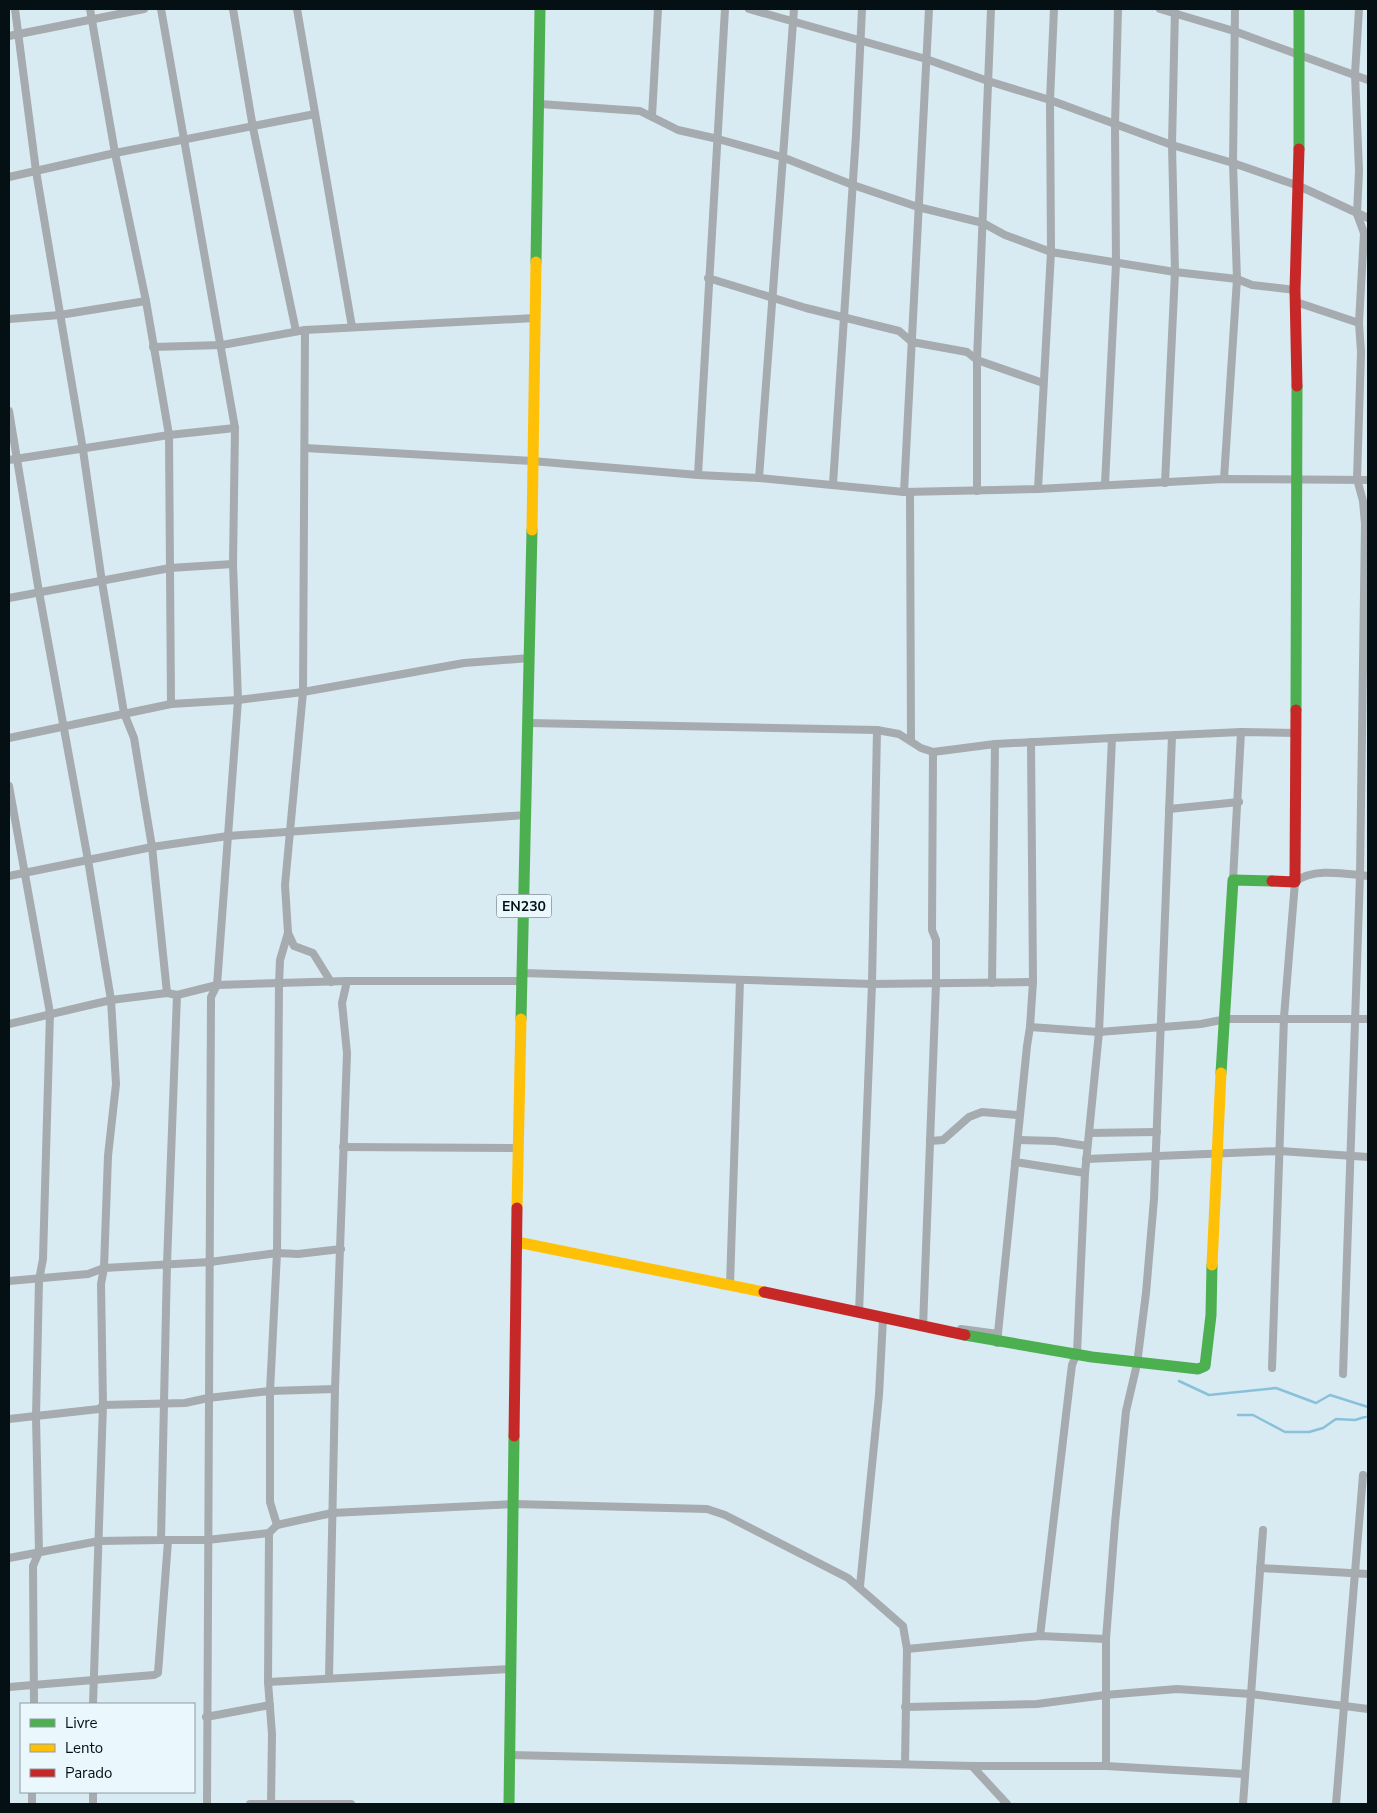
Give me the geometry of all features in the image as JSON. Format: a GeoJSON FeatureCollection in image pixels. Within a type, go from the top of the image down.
{"type":"FeatureCollection","features":[{"type":"Feature","properties":{"kind":"street"},"geometry":{"type":"LineString","coordinates":[[14,9],[19,34],[36,171],[83,450],[102,582],[124,714],[134,738],[152,847],[168,993]]}},
{"type":"Feature","properties":{"kind":"street"},"geometry":{"type":"LineString","coordinates":[[90,9],[115,153],[146,301],[168,434],[170,704]]}},
{"type":"Feature","properties":{"kind":"street"},"geometry":{"type":"LineString","coordinates":[[9,36],[144,9]]}},
{"type":"Feature","properties":{"kind":"street"},"geometry":{"type":"LineString","coordinates":[[161,9],[183,141],[222,345],[235,428],[234,564],[238,700],[217,985],[211,997],[207,1804]]}},
{"type":"Feature","properties":{"kind":"street"},"geometry":{"type":"LineString","coordinates":[[233,9],[253,128],[296,330]]}},
{"type":"Feature","properties":{"kind":"street"},"geometry":{"type":"LineString","coordinates":[[297,9],[352,327]]}},
{"type":"Feature","properties":{"kind":"street","name":"EN230"},"geometry":{"type":"LineString","coordinates":[[509,1804],[518,1148],[530,658],[540,9]]}},
{"type":"Feature","properties":{"kind":"street"},"geometry":{"type":"LineString","coordinates":[[652,116],[658,9]]}},
{"type":"Feature","properties":{"kind":"street"},"geometry":{"type":"LineString","coordinates":[[698,475],[725,9]]}},
{"type":"Feature","properties":{"kind":"street"},"geometry":{"type":"LineString","coordinates":[[749,9],[793,20],[860,42],[926,59],[1050,100],[1172,146],[1233,163],[1299,186],[1368,218]]}},
{"type":"Feature","properties":{"kind":"street"},"geometry":{"type":"LineString","coordinates":[[759,478],[794,9]]}},
{"type":"Feature","properties":{"kind":"street"},"geometry":{"type":"LineString","coordinates":[[833,484],[845,319],[862,9]]}},
{"type":"Feature","properties":{"kind":"street"},"geometry":{"type":"LineString","coordinates":[[912,741],[907,492],[912,342],[928,9]]}},
{"type":"Feature","properties":{"kind":"street"},"geometry":{"type":"LineString","coordinates":[[977,491],[977,360],[991,9]]}},
{"type":"Feature","properties":{"kind":"street"},"geometry":{"type":"LineString","coordinates":[[1038,490],[1051,252],[1050,100],[1054,9]]}},
{"type":"Feature","properties":{"kind":"street"},"geometry":{"type":"LineString","coordinates":[[1104,484],[1116,264],[1115,125],[1118,9]]}},
{"type":"Feature","properties":{"kind":"street"},"geometry":{"type":"LineString","coordinates":[[1160,9],[1175,11],[1234,31],[1297,55],[1356,74],[1368,80]]}},
{"type":"Feature","properties":{"kind":"street"},"geometry":{"type":"LineString","coordinates":[[1224,479],[1237,279],[1233,163],[1235,9]]}},
{"type":"Feature","properties":{"kind":"street"},"geometry":{"type":"LineString","coordinates":[[1272,1368],[1284,1017],[1295,882],[1298,479],[1296,296],[1299,186],[1298,9]]}},
{"type":"Feature","properties":{"kind":"street"},"geometry":{"type":"LineString","coordinates":[[1343,1374],[1355,1018],[1364,875],[1365,524],[1362,501],[1356,479],[1364,353],[1359,323],[1364,233],[1357,214],[1359,171],[1356,74],[1359,9]]}},
{"type":"Feature","properties":{"kind":"street"},"geometry":{"type":"LineString","coordinates":[[1165,483],[1174,272],[1172,146],[1175,11]]}},
{"type":"Feature","properties":{"kind":"street"},"geometry":{"type":"LineString","coordinates":[[540,104],[640,112],[652,116],[678,130],[782,157],[853,185],[918,207],[983,223],[1000,232],[1051,252],[1116,264],[1237,279],[1252,285],[1296,296],[1359,323]]}},
{"type":"Feature","properties":{"kind":"street"},"geometry":{"type":"LineString","coordinates":[[9,177],[115,153],[253,128],[315,114]]}},
{"type":"Feature","properties":{"kind":"street"},"geometry":{"type":"LineString","coordinates":[[708,278],[845,319],[899,331],[912,342],[966,352],[977,360],[1043,383]]}},
{"type":"Feature","properties":{"kind":"street"},"geometry":{"type":"LineString","coordinates":[[9,319],[60,315],[146,301]]}},
{"type":"Feature","properties":{"kind":"street"},"geometry":{"type":"LineString","coordinates":[[153,347],[222,345],[296,330],[536,318]]}},
{"type":"Feature","properties":{"kind":"street"},"geometry":{"type":"LineString","coordinates":[[277,1525],[270,1502],[270,1391],[277,1252],[279,984],[280,960],[288,933],[285,885],[303,692],[305,330]]}},
{"type":"Feature","properties":{"kind":"street"},"geometry":{"type":"LineString","coordinates":[[9,411],[12,460],[65,725],[111,1000],[116,1084],[108,1156],[104,1268],[101,1284],[103,1405],[94,1703]]}},
{"type":"Feature","properties":{"kind":"street"},"geometry":{"type":"LineString","coordinates":[[12,460],[83,450],[168,434],[235,428]]}},
{"type":"Feature","properties":{"kind":"street"},"geometry":{"type":"LineString","coordinates":[[305,448],[532,461],[833,484],[907,492],[1038,490],[1104,484],[1165,483],[1224,479],[1368,480]]}},
{"type":"Feature","properties":{"kind":"street"},"geometry":{"type":"LineString","coordinates":[[9,598],[170,568],[234,564]]}},
{"type":"Feature","properties":{"kind":"street"},"geometry":{"type":"LineString","coordinates":[[9,738],[170,704],[238,700],[303,692],[464,663],[530,658]]}},
{"type":"Feature","properties":{"kind":"street"},"geometry":{"type":"LineString","coordinates":[[528,723],[877,730],[899,734],[921,748],[933,752],[995,744],[1031,742],[1241,732],[1295,733]]}},
{"type":"Feature","properties":{"kind":"street"},"geometry":{"type":"LineString","coordinates":[[859,1313],[872,984],[877,730]]}},
{"type":"Feature","properties":{"kind":"street"},"geometry":{"type":"LineString","coordinates":[[517,1242],[883,1318],[1137,1364],[1198,1369],[1205,1366],[1207,1361],[1216,1154],[1226,1019],[1241,732]]}},
{"type":"Feature","properties":{"kind":"street"},"geometry":{"type":"LineString","coordinates":[[1106,1766],[1106,1639],[1126,1411],[1137,1364],[1147,1284],[1156,1157],[1172,736]]}},
{"type":"Feature","properties":{"kind":"street"},"geometry":{"type":"LineString","coordinates":[[1040,1636],[1072,1365],[1077,1353],[1084,1173],[1099,1032],[1112,738]]}},
{"type":"Feature","properties":{"kind":"street"},"geometry":{"type":"LineString","coordinates":[[998,1338],[1033,982],[1031,742]]}},
{"type":"Feature","properties":{"kind":"street"},"geometry":{"type":"LineString","coordinates":[[992,983],[995,744]]}},
{"type":"Feature","properties":{"kind":"street"},"geometry":{"type":"LineString","coordinates":[[923,1325],[936,984],[936,940],[932,930],[933,752]]}},
{"type":"Feature","properties":{"kind":"street"},"geometry":{"type":"LineString","coordinates":[[9,786],[50,1013],[43,1260],[39,1280],[36,1417],[39,1552],[33,1566],[34,1703]]}},
{"type":"Feature","properties":{"kind":"street"},"geometry":{"type":"LineString","coordinates":[[1169,809],[1238,802]]}},
{"type":"Feature","properties":{"kind":"street"},"geometry":{"type":"LineString","coordinates":[[9,876],[152,847],[228,836],[526,815]]}},
{"type":"Feature","properties":{"kind":"street"},"geometry":{"type":"LineString","coordinates":[[1233,880],[1295,882],[1304,875],[1310,874],[1364,875]]}},
{"type":"Feature","properties":{"kind":"street"},"geometry":{"type":"LineString","coordinates":[[288,933],[294,946],[313,953],[331,982]]}},
{"type":"Feature","properties":{"kind":"street"},"geometry":{"type":"LineString","coordinates":[[9,1024],[111,1000],[168,993],[177,994],[217,985],[523,977],[872,984],[1033,982]]}},
{"type":"Feature","properties":{"kind":"street"},"geometry":{"type":"LineString","coordinates":[[730,1285],[740,980]]}},
{"type":"Feature","properties":{"kind":"street"},"geometry":{"type":"LineString","coordinates":[[330,1678],[335,1389],[347,1053],[342,1003],[347,982]]}},
{"type":"Feature","properties":{"kind":"street"},"geometry":{"type":"LineString","coordinates":[[9,1687],[94,1678],[154,1675],[158,1673],[164,1540],[163,1403],[177,994]]}},
{"type":"Feature","properties":{"kind":"street"},"geometry":{"type":"LineString","coordinates":[[1030,1027],[1099,1032],[1160,1028],[1176,1024],[1201,1024],[1226,1019],[1284,1017],[1368,1019]]}},
{"type":"Feature","properties":{"kind":"street"},"geometry":{"type":"LineString","coordinates":[[930,1141],[943,1140],[969,1116],[982,1112],[1017,1115]]}},
{"type":"Feature","properties":{"kind":"street"},"geometry":{"type":"LineString","coordinates":[[1088,1133],[1156,1132]]}},
{"type":"Feature","properties":{"kind":"street"},"geometry":{"type":"LineString","coordinates":[[1018,1140],[1055,1141],[1087,1146]]}},
{"type":"Feature","properties":{"kind":"street"},"geometry":{"type":"LineString","coordinates":[[343,1147],[518,1148]]}},
{"type":"Feature","properties":{"kind":"street"},"geometry":{"type":"LineString","coordinates":[[1086,1159],[1280,1151],[1350,1155],[1368,1158]]}},
{"type":"Feature","properties":{"kind":"street"},"geometry":{"type":"LineString","coordinates":[[1015,1162],[1084,1173]]}},
{"type":"Feature","properties":{"kind":"street"},"geometry":{"type":"LineString","coordinates":[[9,1281],[39,1280],[88,1274],[104,1268],[210,1262],[277,1252],[298,1254],[341,1249]]}},
{"type":"Feature","properties":{"kind":"street"},"geometry":{"type":"LineString","coordinates":[[860,1586],[879,1395],[883,1318]]}},
{"type":"Feature","properties":{"kind":"street"},"geometry":{"type":"LineString","coordinates":[[9,1419],[99,1409],[103,1405],[185,1403],[208,1398],[270,1391],[335,1389]]}},
{"type":"Feature","properties":{"kind":"street"},"geometry":{"type":"LineString","coordinates":[[1336,1804],[1363,1475]]}},
{"type":"Feature","properties":{"kind":"street"},"geometry":{"type":"LineString","coordinates":[[9,1558],[99,1542],[207,1540],[269,1533],[277,1525],[332,1514],[514,1504],[707,1508],[751,1527],[860,1586],[903,1626],[907,1649],[905,1763]]}},
{"type":"Feature","properties":{"kind":"street"},"geometry":{"type":"LineString","coordinates":[[1243,1804],[1263,1530]]}},
{"type":"Feature","properties":{"kind":"street"},"geometry":{"type":"LineString","coordinates":[[269,1533],[268,1682],[271,1804]]}},
{"type":"Feature","properties":{"kind":"street"},"geometry":{"type":"LineString","coordinates":[[1260,1568],[1368,1574]]}},
{"type":"Feature","properties":{"kind":"street"},"geometry":{"type":"LineString","coordinates":[[907,1649],[1040,1636],[1106,1639]]}},
{"type":"Feature","properties":{"kind":"street"},"geometry":{"type":"LineString","coordinates":[[268,1682],[512,1669]]}},
{"type":"Feature","properties":{"kind":"street"},"geometry":{"type":"LineString","coordinates":[[905,1707],[1037,1704],[1105,1694],[1177,1689],[1251,1694],[1368,1709]]}},
{"type":"Feature","properties":{"kind":"street"},"geometry":{"type":"LineString","coordinates":[[206,1717],[270,1705]]}},
{"type":"Feature","properties":{"kind":"street"},"geometry":{"type":"LineString","coordinates":[[510,1754],[972,1766],[1106,1766],[1244,1774]]}},
{"type":"Feature","properties":{"kind":"street"},"geometry":{"type":"LineString","coordinates":[[972,1766],[1007,1804]]}},
{"type":"Feature","properties":{"kind":"street"},"geometry":{"type":"LineString","coordinates":[[250,1804],[351,1804]]}},
{"type":"Feature","properties":{"kind":"waterway"},"geometry":{"type":"LineString","coordinates":[[1179,1381],[1209,1395],[1276,1388],[1316,1403],[1330,1395],[1368,1407]]}},
{"type":"Feature","properties":{"kind":"waterway"},"geometry":{"type":"LineString","coordinates":[[1238,1415],[1253,1415],[1285,1432],[1309,1432],[1323,1428],[1336,1419],[1355,1420],[1368,1416],[1368,1413]]}},
{"type":"Feature","properties":{"kind":"traffic: fast"},"geometry":{"type":"LineString","coordinates":[[536,262],[540,9]]}},
{"type":"Feature","properties":{"kind":"traffic: fast"},"geometry":{"type":"LineString","coordinates":[[1299,9],[1299,149]]}},
{"type":"Feature","properties":{"kind":"traffic: fast"},"geometry":{"type":"LineString","coordinates":[[1296,710],[1297,386]]}},
{"type":"Feature","properties":{"kind":"traffic: fast"},"geometry":{"type":"LineString","coordinates":[[521,1019],[532,530]]}},
{"type":"Feature","properties":{"kind":"traffic: fast"},"geometry":{"type":"LineString","coordinates":[[1221,1073],[1233,880],[1272,881]]}},
{"type":"Feature","properties":{"kind":"traffic: fast"},"geometry":{"type":"LineString","coordinates":[[965,1335],[1092,1357],[1198,1369],[1205,1366],[1211,1315],[1212,1265]]}},
{"type":"Feature","properties":{"kind":"traffic: fast"},"geometry":{"type":"LineString","coordinates":[[509,1804],[514,1436]]}},
{"type":"Feature","properties":{"kind":"traffic: slow"},"geometry":{"type":"LineString","coordinates":[[532,530],[536,262]]}},
{"type":"Feature","properties":{"kind":"traffic: slow"},"geometry":{"type":"LineString","coordinates":[[517,1208],[521,1019]]}},
{"type":"Feature","properties":{"kind":"traffic: slow"},"geometry":{"type":"LineString","coordinates":[[1212,1265],[1221,1073]]}},
{"type":"Feature","properties":{"kind":"traffic: slow"},"geometry":{"type":"LineString","coordinates":[[517,1242],[764,1292]]}},
{"type":"Feature","properties":{"kind":"traffic: jam"},"geometry":{"type":"LineString","coordinates":[[1297,386],[1295,290],[1299,149]]}},
{"type":"Feature","properties":{"kind":"traffic: jam"},"geometry":{"type":"LineString","coordinates":[[1272,881],[1295,882],[1296,710]]}},
{"type":"Feature","properties":{"kind":"traffic: jam"},"geometry":{"type":"LineString","coordinates":[[514,1436],[517,1208]]}},
{"type":"Feature","properties":{"kind":"traffic: jam"},"geometry":{"type":"LineString","coordinates":[[764,1292],[965,1335]]}}]}
